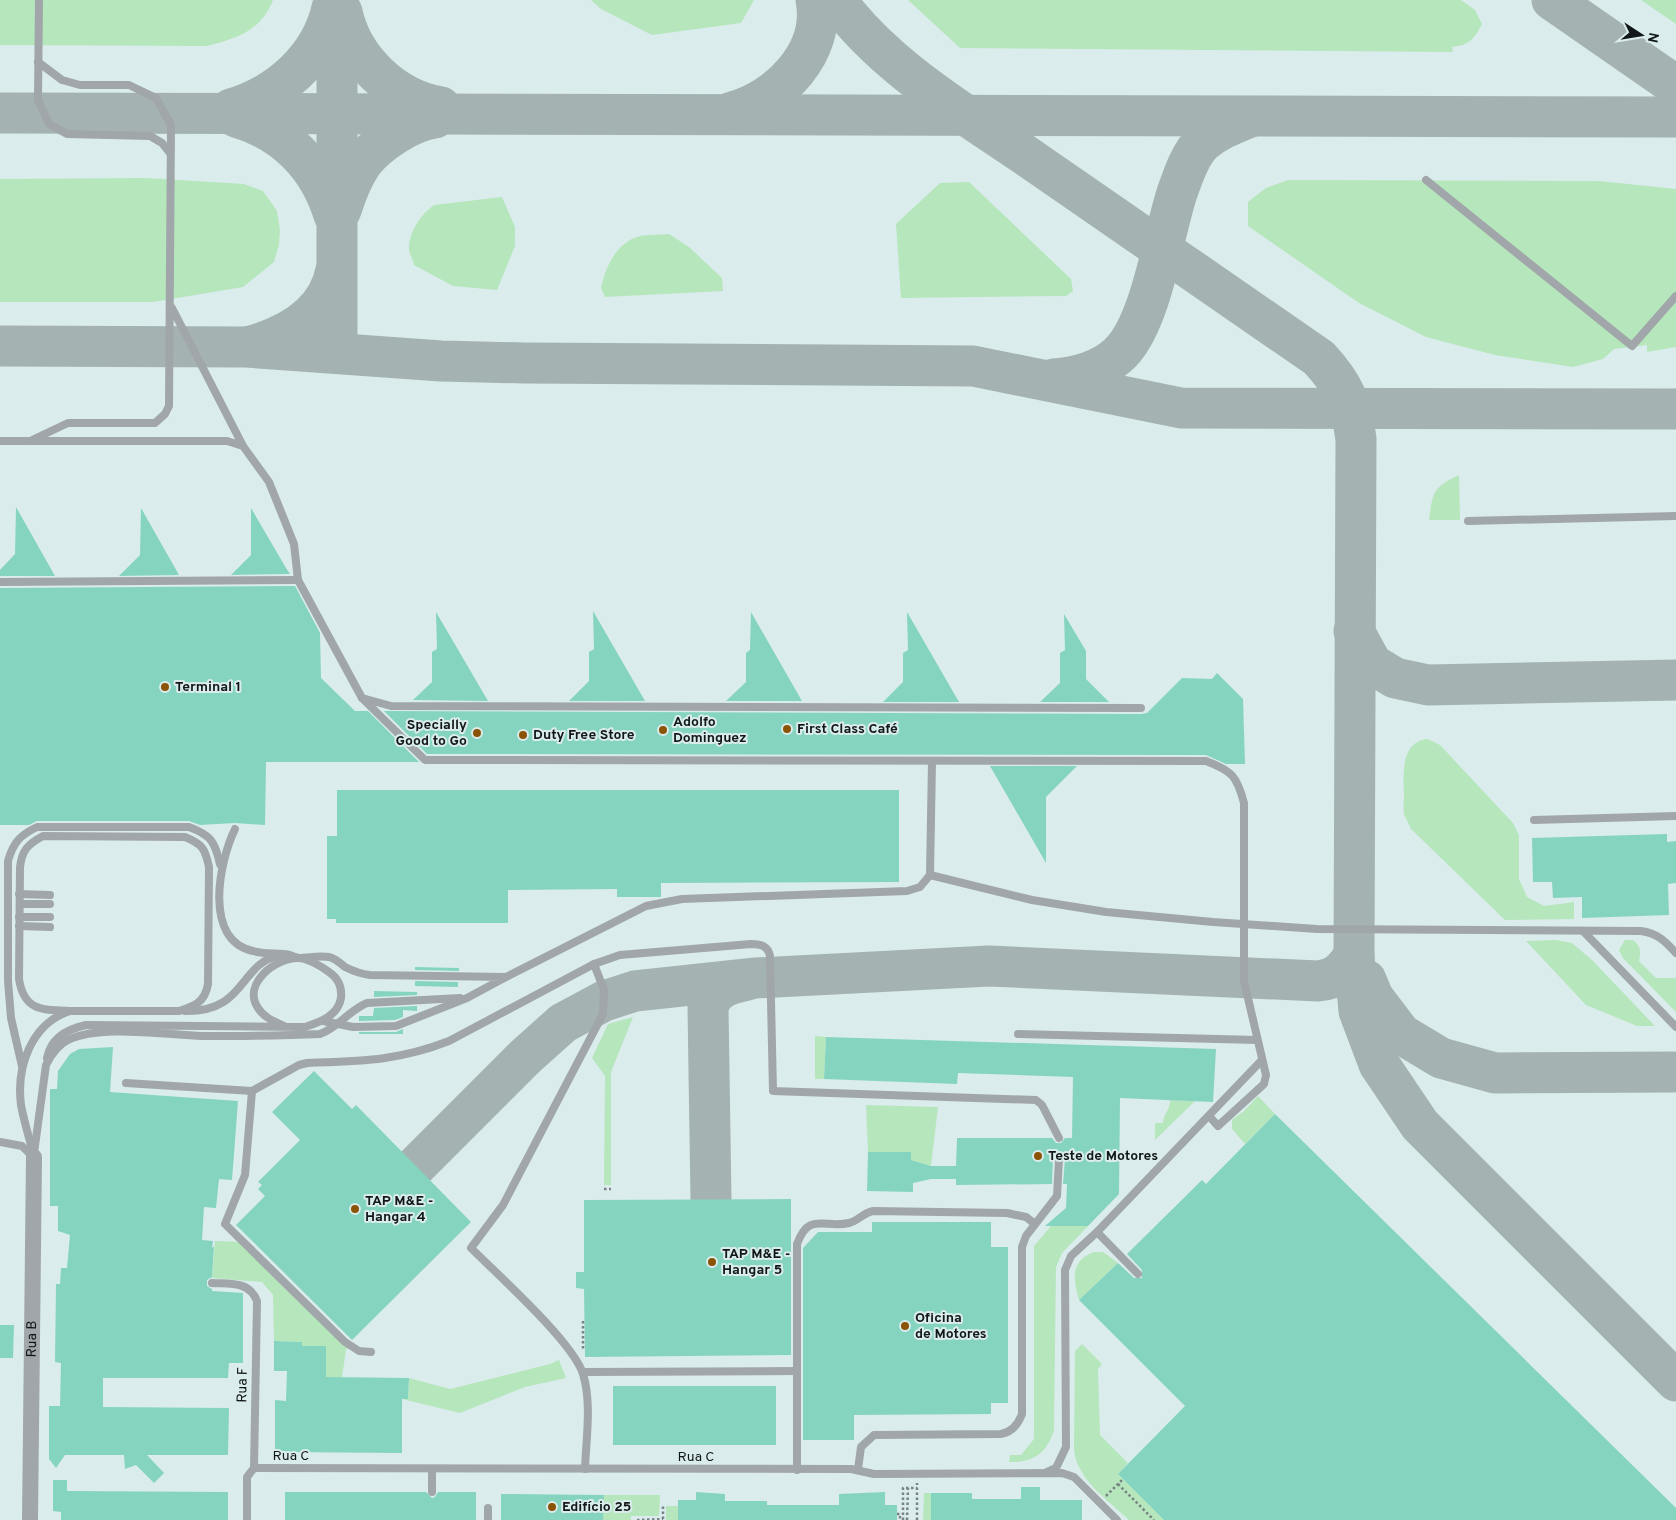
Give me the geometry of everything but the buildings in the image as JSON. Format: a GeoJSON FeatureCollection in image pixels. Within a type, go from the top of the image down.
{"type":"FeatureCollection","features":[{"type":"Feature","properties":{"kind":"street","name":"Rua B"},"geometry":{"type":"LineString","coordinates":[[30,1520],[34,1157]]}},
{"type":"Feature","properties":{"kind":"lane"},"geometry":{"type":"LineString","coordinates":[[39,0],[38,100],[49,124],[67,134],[150,136],[162,143],[170,153]]}},
{"type":"Feature","properties":{"kind":"lane"},"geometry":{"type":"LineString","coordinates":[[30,441],[68,423],[155,423],[165,414],[169,406],[171,125],[156,98],[129,85],[80,85],[62,80],[38,62]]}},
{"type":"Feature","properties":{"kind":"lane"},"geometry":{"type":"LineString","coordinates":[[1426,180],[1632,346],[1676,296]]}},
{"type":"Feature","properties":{"kind":"lane"},"geometry":{"type":"LineString","coordinates":[[171,306],[243,446],[269,482],[294,544],[298,580],[362,698],[425,760],[1206,761],[1226,769],[1238,781],[1244,803],[1244,981],[1261,1061],[1266,1075],[1264,1084],[1218,1126],[1209,1116]]}},
{"type":"Feature","properties":{"kind":"lane"},"geometry":{"type":"LineString","coordinates":[[0,441],[227,441],[243,446]]}},
{"type":"Feature","properties":{"kind":"lane"},"geometry":{"type":"LineString","coordinates":[[1468,521],[1676,516]]}},
{"type":"Feature","properties":{"kind":"lane"},"geometry":{"type":"LineString","coordinates":[[0,582],[298,580]]}},
{"type":"Feature","properties":{"kind":"lane"},"geometry":{"type":"LineString","coordinates":[[362,698],[391,706],[1141,708]]}},
{"type":"Feature","properties":{"kind":"lane"},"geometry":{"type":"LineString","coordinates":[[324,1021],[337,1025],[396,1026],[467,998],[646,906],[682,899],[907,891],[920,887],[930,875],[932,761]]}},
{"type":"Feature","properties":{"kind":"lane"},"geometry":{"type":"LineString","coordinates":[[1534,820],[1676,816]]}},
{"type":"Feature","properties":{"kind":"lane"},"geometry":{"type":"LineString","coordinates":[[37,826],[189,827],[204,832],[216,845],[221,868],[222,926],[229,937],[240,946],[254,952],[287,954],[323,967],[338,981],[342,991],[341,1001],[336,1011],[324,1021],[305,1027],[86,1025],[71,1028],[54,1042],[49,1050],[34,1157],[21,1103],[22,1068],[11,1018],[8,971],[8,861],[12,846],[22,833],[37,826]]}},
{"type":"Feature","properties":{"kind":"lane"},"geometry":{"type":"LineString","coordinates":[[221,868],[235,829]]}},
{"type":"Feature","properties":{"kind":"lane"},"geometry":{"type":"LineString","coordinates":[[179,1011],[200,1003],[204,998],[208,984],[208,867],[205,851],[196,841],[185,837],[43,836],[30,843],[22,853],[19,917],[21,991],[28,1002],[37,1008],[70,1011],[179,1011],[200,1011],[220,1006],[238,991],[261,963],[271,957],[287,954]]}},
{"type":"Feature","properties":{"kind":"lane"},"geometry":{"type":"LineString","coordinates":[[930,875],[1032,900],[1106,912],[1317,929],[1652,932],[1663,939],[1676,953]]}},
{"type":"Feature","properties":{"kind":"lane"},"geometry":{"type":"LineString","coordinates":[[20,894],[50,894]]}},
{"type":"Feature","properties":{"kind":"lane"},"geometry":{"type":"LineString","coordinates":[[20,904],[50,904]]}},
{"type":"Feature","properties":{"kind":"lane"},"geometry":{"type":"LineString","coordinates":[[19,917],[50,917]]}},
{"type":"Feature","properties":{"kind":"lane"},"geometry":{"type":"LineString","coordinates":[[20,926],[50,926]]}},
{"type":"Feature","properties":{"kind":"lane"},"geometry":{"type":"LineString","coordinates":[[1583,931],[1676,1027]]}},
{"type":"Feature","properties":{"kind":"lane"},"geometry":{"type":"LineString","coordinates":[[126,1083],[252,1091],[307,1063],[391,1058],[424,1051],[449,1041],[594,964],[620,955],[751,944],[767,947],[770,956],[773,1091],[1036,1100],[1042,1106],[1059,1138]]}},
{"type":"Feature","properties":{"kind":"lane"},"geometry":{"type":"LineString","coordinates":[[286,1027],[269,1020],[258,1008],[254,996],[256,984],[263,973],[273,966],[298,958],[316,955],[332,958],[357,973],[370,975],[506,977]]}},
{"type":"Feature","properties":{"kind":"lane"},"geometry":{"type":"LineString","coordinates":[[585,1469],[586,1404],[583,1372],[559,1337],[471,1248],[503,1205],[603,1014],[605,1008],[602,982],[594,964]]}},
{"type":"Feature","properties":{"kind":"lane"},"geometry":{"type":"LineString","coordinates":[[46,1065],[60,1046],[68,1040],[85,1034],[126,1032],[201,1036],[320,1034],[337,1025],[353,1009],[367,1003],[467,998]]}},
{"type":"Feature","properties":{"kind":"lane"},"geometry":{"type":"LineString","coordinates":[[22,1068],[29,1047],[45,1024],[56,1015],[70,1011]]}},
{"type":"Feature","properties":{"kind":"lane"},"geometry":{"type":"LineString","coordinates":[[1018,1034],[1257,1040]]}},
{"type":"Feature","properties":{"kind":"lane"},"geometry":{"type":"LineString","coordinates":[[1117,1520],[1074,1477],[1065,1462],[1065,1270],[1071,1256],[1097,1232],[1261,1061]]}},
{"type":"Feature","properties":{"kind":"lane"},"geometry":{"type":"LineString","coordinates":[[252,1091],[245,1175],[225,1224],[349,1346],[359,1351],[371,1352]]}},
{"type":"Feature","properties":{"kind":"lane"},"geometry":{"type":"LineString","coordinates":[[0,1142],[22,1146],[34,1157]]}},
{"type":"Feature","properties":{"kind":"lane"},"geometry":{"type":"LineString","coordinates":[[858,1470],[861,1447],[874,1435],[1001,1434],[1011,1431],[1019,1422],[1022,1414],[1022,1247],[1026,1236],[1057,1196],[1060,1159]]}},
{"type":"Feature","properties":{"kind":"lane"},"geometry":{"type":"LineString","coordinates":[[797,1470],[796,1244],[802,1232],[814,1223],[847,1224],[865,1213],[873,1211],[1007,1213],[1026,1217],[1035,1224]]}},
{"type":"Feature","properties":{"kind":"lane"},"geometry":{"type":"LineString","coordinates":[[1097,1232],[1138,1274]]}},
{"type":"Feature","properties":{"kind":"lane","name":"Rua F"},"geometry":{"type":"LineString","coordinates":[[212,1283],[246,1286],[254,1292],[257,1301],[254,1468],[247,1476],[247,1520]]}},
{"type":"Feature","properties":{"kind":"lane"},"geometry":{"type":"LineString","coordinates":[[583,1372],[797,1371]]}},
{"type":"Feature","properties":{"kind":"lane"},"geometry":{"type":"LineString","coordinates":[[1045,1473],[1056,1468],[1066,1447]]}},
{"type":"Feature","properties":{"kind":"lane","name":"Rua C"},"geometry":{"type":"LineString","coordinates":[[254,1468],[858,1470],[874,1474],[1062,1473],[1074,1477]]}},
{"type":"Feature","properties":{"kind":"lane"},"geometry":{"type":"LineString","coordinates":[[432,1469],[432,1492]]}},
{"type":"Feature","properties":{"kind":"lane"},"geometry":{"type":"LineString","coordinates":[[488,1508],[488,1520]]}},
{"type":"Feature","properties":{"kind":"path"},"geometry":{"type":"LineString","coordinates":[[604,1189],[611,1189]]}},
{"type":"Feature","properties":{"kind":"path"},"geometry":{"type":"LineString","coordinates":[[583,1321],[583,1351]]}},
{"type":"Feature","properties":{"kind":"path"},"geometry":{"type":"LineString","coordinates":[[917,1474],[917,1520]]}},
{"type":"Feature","properties":{"kind":"path"},"geometry":{"type":"LineString","coordinates":[[1100,1503],[1123,1479]]}},
{"type":"Feature","properties":{"kind":"path"},"geometry":{"type":"LineString","coordinates":[[1118,1484],[1154,1520]]}},
{"type":"Feature","properties":{"kind":"path"},"geometry":{"type":"LineString","coordinates":[[901,1520],[903,1488],[917,1488]]}},
{"type":"Feature","properties":{"kind":"path"},"geometry":{"type":"LineString","coordinates":[[907,1520],[908,1488]]}},
{"type":"Feature","properties":{"kind":"path"},"geometry":{"type":"LineString","coordinates":[[637,1520],[663,1520],[663,1506]]}},
{"type":"Feature","properties":{"kind":"path"},"geometry":{"type":"LineString","coordinates":[[897,1514],[900,1514],[901,1520]]}},
{"type":"Feature","properties":{"kind":"green space"},"geometry":{"type":"Polygon","coordinates":[[[0,0],[273,0],[262,19],[246,32],[237,37],[206,46],[0,45],[0,0]]]}},
{"type":"Feature","properties":{"kind":"green space"},"geometry":{"type":"Polygon","coordinates":[[[591,0],[754,0],[741,23],[652,35],[601,9],[591,0]]]}},
{"type":"Feature","properties":{"kind":"green space"},"geometry":{"type":"Polygon","coordinates":[[[908,0],[1461,0],[1475,10],[1482,24],[1471,40],[1463,45],[1452,47],[1453,52],[960,48],[908,0]]]}},
{"type":"Feature","properties":{"kind":"green space"},"geometry":{"type":"Polygon","coordinates":[[[1641,0],[1676,0],[1676,24],[1641,0]]]}},
{"type":"Feature","properties":{"kind":"green space"},"geometry":{"type":"Polygon","coordinates":[[[146,178],[244,184],[263,191],[277,211],[280,230],[279,245],[274,262],[243,287],[153,302],[0,302],[0,179],[146,178]]]}},
{"type":"Feature","properties":{"kind":"green space"},"geometry":{"type":"Polygon","coordinates":[[[1288,180],[1599,181],[1676,189],[1676,347],[1647,352],[1647,345],[1614,349],[1603,359],[1573,367],[1495,355],[1426,337],[1359,303],[1248,226],[1248,202],[1266,188],[1288,180]]]}},
{"type":"Feature","properties":{"kind":"green space"},"geometry":{"type":"Polygon","coordinates":[[[969,182],[1071,279],[1073,291],[1066,296],[901,298],[896,224],[940,183],[969,182]]]}},
{"type":"Feature","properties":{"kind":"green space"},"geometry":{"type":"Polygon","coordinates":[[[502,197],[515,227],[515,246],[497,290],[453,286],[414,265],[409,250],[413,231],[424,213],[434,205],[502,197]]]}},
{"type":"Feature","properties":{"kind":"green space"},"geometry":{"type":"Polygon","coordinates":[[[669,234],[689,247],[722,278],[723,291],[605,297],[601,288],[605,273],[611,259],[621,247],[634,238],[646,235],[669,234]]]}},
{"type":"Feature","properties":{"kind":"green space"},"geometry":{"type":"Polygon","coordinates":[[[1459,475],[1460,520],[1429,520],[1435,492],[1443,484],[1459,475]]]}},
{"type":"Feature","properties":{"kind":"green space"},"geometry":{"type":"Polygon","coordinates":[[[1428,739],[1440,745],[1513,823],[1519,835],[1519,879],[1527,897],[1544,906],[1574,902],[1574,919],[1505,920],[1411,829],[1404,814],[1404,768],[1408,752],[1419,741],[1428,739]]]}},
{"type":"Feature","properties":{"kind":"green space"},"geometry":{"type":"Polygon","coordinates":[[[1556,940],[1572,943],[1592,960],[1655,1026],[1637,1026],[1586,1005],[1526,941],[1556,940]]]}},
{"type":"Feature","properties":{"kind":"green space"},"geometry":{"type":"Polygon","coordinates":[[[1625,940],[1633,940],[1638,945],[1640,952],[1639,961],[1656,978],[1676,978],[1676,1012],[1623,958],[1619,950],[1625,940]]]}},
{"type":"Feature","properties":{"kind":"green space"},"geometry":{"type":"Polygon","coordinates":[[[633,1017],[611,1072],[611,1185],[604,1185],[605,1076],[592,1058],[608,1024],[633,1017]]]}},
{"type":"Feature","properties":{"kind":"green space"},"geometry":{"type":"Polygon","coordinates":[[[815,1036],[826,1037],[824,1079],[815,1079],[815,1036]]]}},
{"type":"Feature","properties":{"kind":"green space"},"geometry":{"type":"Polygon","coordinates":[[[1258,1096],[1275,1114],[1245,1144],[1232,1129],[1232,1120],[1244,1111],[1258,1096]]]}},
{"type":"Feature","properties":{"kind":"green space"},"geometry":{"type":"Polygon","coordinates":[[[1170,1100],[1195,1101],[1155,1140],[1155,1123],[1163,1123],[1170,1100]]]}},
{"type":"Feature","properties":{"kind":"green space"},"geometry":{"type":"Polygon","coordinates":[[[866,1105],[938,1107],[931,1166],[911,1160],[911,1152],[868,1152],[866,1105]]]}},
{"type":"Feature","properties":{"kind":"green space"},"geometry":{"type":"Polygon","coordinates":[[[1051,1226],[1088,1226],[1062,1253],[1056,1267],[1054,1430],[1047,1445],[1038,1455],[1025,1461],[1009,1462],[1010,1455],[1021,1455],[1034,1439],[1034,1246],[1051,1226]]]}},
{"type":"Feature","properties":{"kind":"green space"},"geometry":{"type":"Polygon","coordinates":[[[215,1241],[244,1242],[349,1346],[346,1350],[342,1377],[326,1377],[326,1346],[302,1346],[302,1342],[274,1341],[273,1295],[262,1282],[212,1278],[215,1241]]]}},
{"type":"Feature","properties":{"kind":"green space"},"geometry":{"type":"Polygon","coordinates":[[[1094,1252],[1103,1252],[1118,1263],[1079,1300],[1075,1285],[1075,1272],[1081,1260],[1094,1252]]]}},
{"type":"Feature","properties":{"kind":"green space"},"geometry":{"type":"Polygon","coordinates":[[[1082,1344],[1102,1364],[1098,1369],[1100,1435],[1128,1463],[1118,1474],[1164,1520],[1129,1520],[1087,1480],[1076,1460],[1074,1449],[1075,1351],[1082,1344]]]}},
{"type":"Feature","properties":{"kind":"green space"},"geometry":{"type":"Polygon","coordinates":[[[559,1360],[566,1378],[525,1387],[460,1413],[402,1399],[408,1399],[409,1378],[450,1389],[550,1364],[559,1360]]]}},
{"type":"Feature","properties":{"kind":"green space"},"geometry":{"type":"Polygon","coordinates":[[[924,1493],[931,1493],[931,1520],[923,1520],[924,1493]]]}},
{"type":"Feature","properties":{"kind":"green space"},"geometry":{"type":"Polygon","coordinates":[[[604,1495],[660,1495],[659,1516],[631,1516],[631,1520],[603,1520],[604,1495]]]}},
{"type":"Feature","properties":{"kind":"green space"},"geometry":{"type":"Polygon","coordinates":[[[666,1506],[678,1506],[678,1520],[666,1520],[666,1506]]]}},
{"type":"Feature","properties":{"kind":"taxiway"},"geometry":{"type":"LineString","coordinates":[[337,0],[337,353]]}},
{"type":"Feature","properties":{"kind":"taxiway"},"geometry":{"type":"LineString","coordinates":[[732,112],[750,106],[766,97],[782,85],[795,71],[806,55],[814,38],[817,19],[816,0]]}},
{"type":"Feature","properties":{"kind":"taxiway"},"geometry":{"type":"LineString","coordinates":[[836,0],[856,25],[879,48],[930,90],[1319,358],[1335,377],[1349,404],[1356,439],[1354,956],[1359,1011],[1379,1064],[1420,1125],[1676,1381]]}},
{"type":"Feature","properties":{"kind":"taxiway"},"geometry":{"type":"LineString","coordinates":[[1552,0],[1676,86]]}},
{"type":"Feature","properties":{"kind":"taxiway"},"geometry":{"type":"LineString","coordinates":[[231,109],[249,103],[265,94],[295,72],[318,43],[332,8]]}},
{"type":"Feature","properties":{"kind":"taxiway"},"geometry":{"type":"LineString","coordinates":[[342,12],[347,30],[355,46],[378,75],[407,96],[441,107]]}},
{"type":"Feature","properties":{"kind":"taxiway"},"geometry":{"type":"LineString","coordinates":[[0,113],[1676,117]]}},
{"type":"Feature","properties":{"kind":"taxiway"},"geometry":{"type":"LineString","coordinates":[[236,117],[270,131],[298,153],[319,181],[334,215]]}},
{"type":"Feature","properties":{"kind":"taxiway"},"geometry":{"type":"LineString","coordinates":[[1054,379],[1079,375],[1103,366],[1117,356],[1129,343],[1139,325],[1147,303],[1177,193],[1191,159],[1198,147],[1208,138],[1250,117]]}},
{"type":"Feature","properties":{"kind":"taxiway"},"geometry":{"type":"LineString","coordinates":[[341,210],[347,192],[368,155],[405,128],[435,118]]}},
{"type":"Feature","properties":{"kind":"taxiway"},"geometry":{"type":"LineString","coordinates":[[251,346],[280,336],[305,320],[325,298],[332,285],[336,270]]}},
{"type":"Feature","properties":{"kind":"taxiway"},"geometry":{"type":"LineString","coordinates":[[0,346],[246,347],[441,361],[525,363],[973,366],[1181,408],[1676,409]]}},
{"type":"Feature","properties":{"kind":"taxiway"},"geometry":{"type":"LineString","coordinates":[[1354,631],[1372,664],[1395,678],[1428,685],[1676,680]]}},
{"type":"Feature","properties":{"kind":"taxiway"},"geometry":{"type":"LineString","coordinates":[[416,1166],[525,1057],[563,1023],[604,1001],[635,991],[756,978],[989,966],[1318,981],[1335,976],[1347,966],[1354,956]]}},
{"type":"Feature","properties":{"kind":"taxiway"},"geometry":{"type":"LineString","coordinates":[[711,1199],[708,1007],[718,991],[729,985],[747,980]]}},
{"type":"Feature","properties":{"kind":"taxiway"},"geometry":{"type":"LineString","coordinates":[[1366,980],[1373,997],[1401,1034],[1441,1058],[1495,1073],[1676,1072]]}},
{"type":"Feature","properties":{"kind":"place","name":"Terminal 1"},"geometry":{"type":"Point","coordinates":[165,687]}},
{"type":"Feature","properties":{"kind":"place","name":"First Class Café"},"geometry":{"type":"Point","coordinates":[787,729]}},
{"type":"Feature","properties":{"kind":"place","name":"Adolfo Dominguez"},"geometry":{"type":"Point","coordinates":[663,730]}},
{"type":"Feature","properties":{"kind":"place","name":"Specially Good to Go"},"geometry":{"type":"Point","coordinates":[477,733]}},
{"type":"Feature","properties":{"kind":"place","name":"Duty Free Store"},"geometry":{"type":"Point","coordinates":[523,735]}},
{"type":"Feature","properties":{"kind":"place","name":"Teste de Motores"},"geometry":{"type":"Point","coordinates":[1038,1156]}},
{"type":"Feature","properties":{"kind":"place","name":"TAP M&E - Hangar 4"},"geometry":{"type":"Point","coordinates":[355,1209]}},
{"type":"Feature","properties":{"kind":"place","name":"TAP M&E - Hangar 5"},"geometry":{"type":"Point","coordinates":[712,1262]}},
{"type":"Feature","properties":{"kind":"place","name":"Oficina de Motores"},"geometry":{"type":"Point","coordinates":[905,1326]}},
{"type":"Feature","properties":{"kind":"place","name":"Edifício 25"},"geometry":{"type":"Point","coordinates":[552,1507]}}]}
